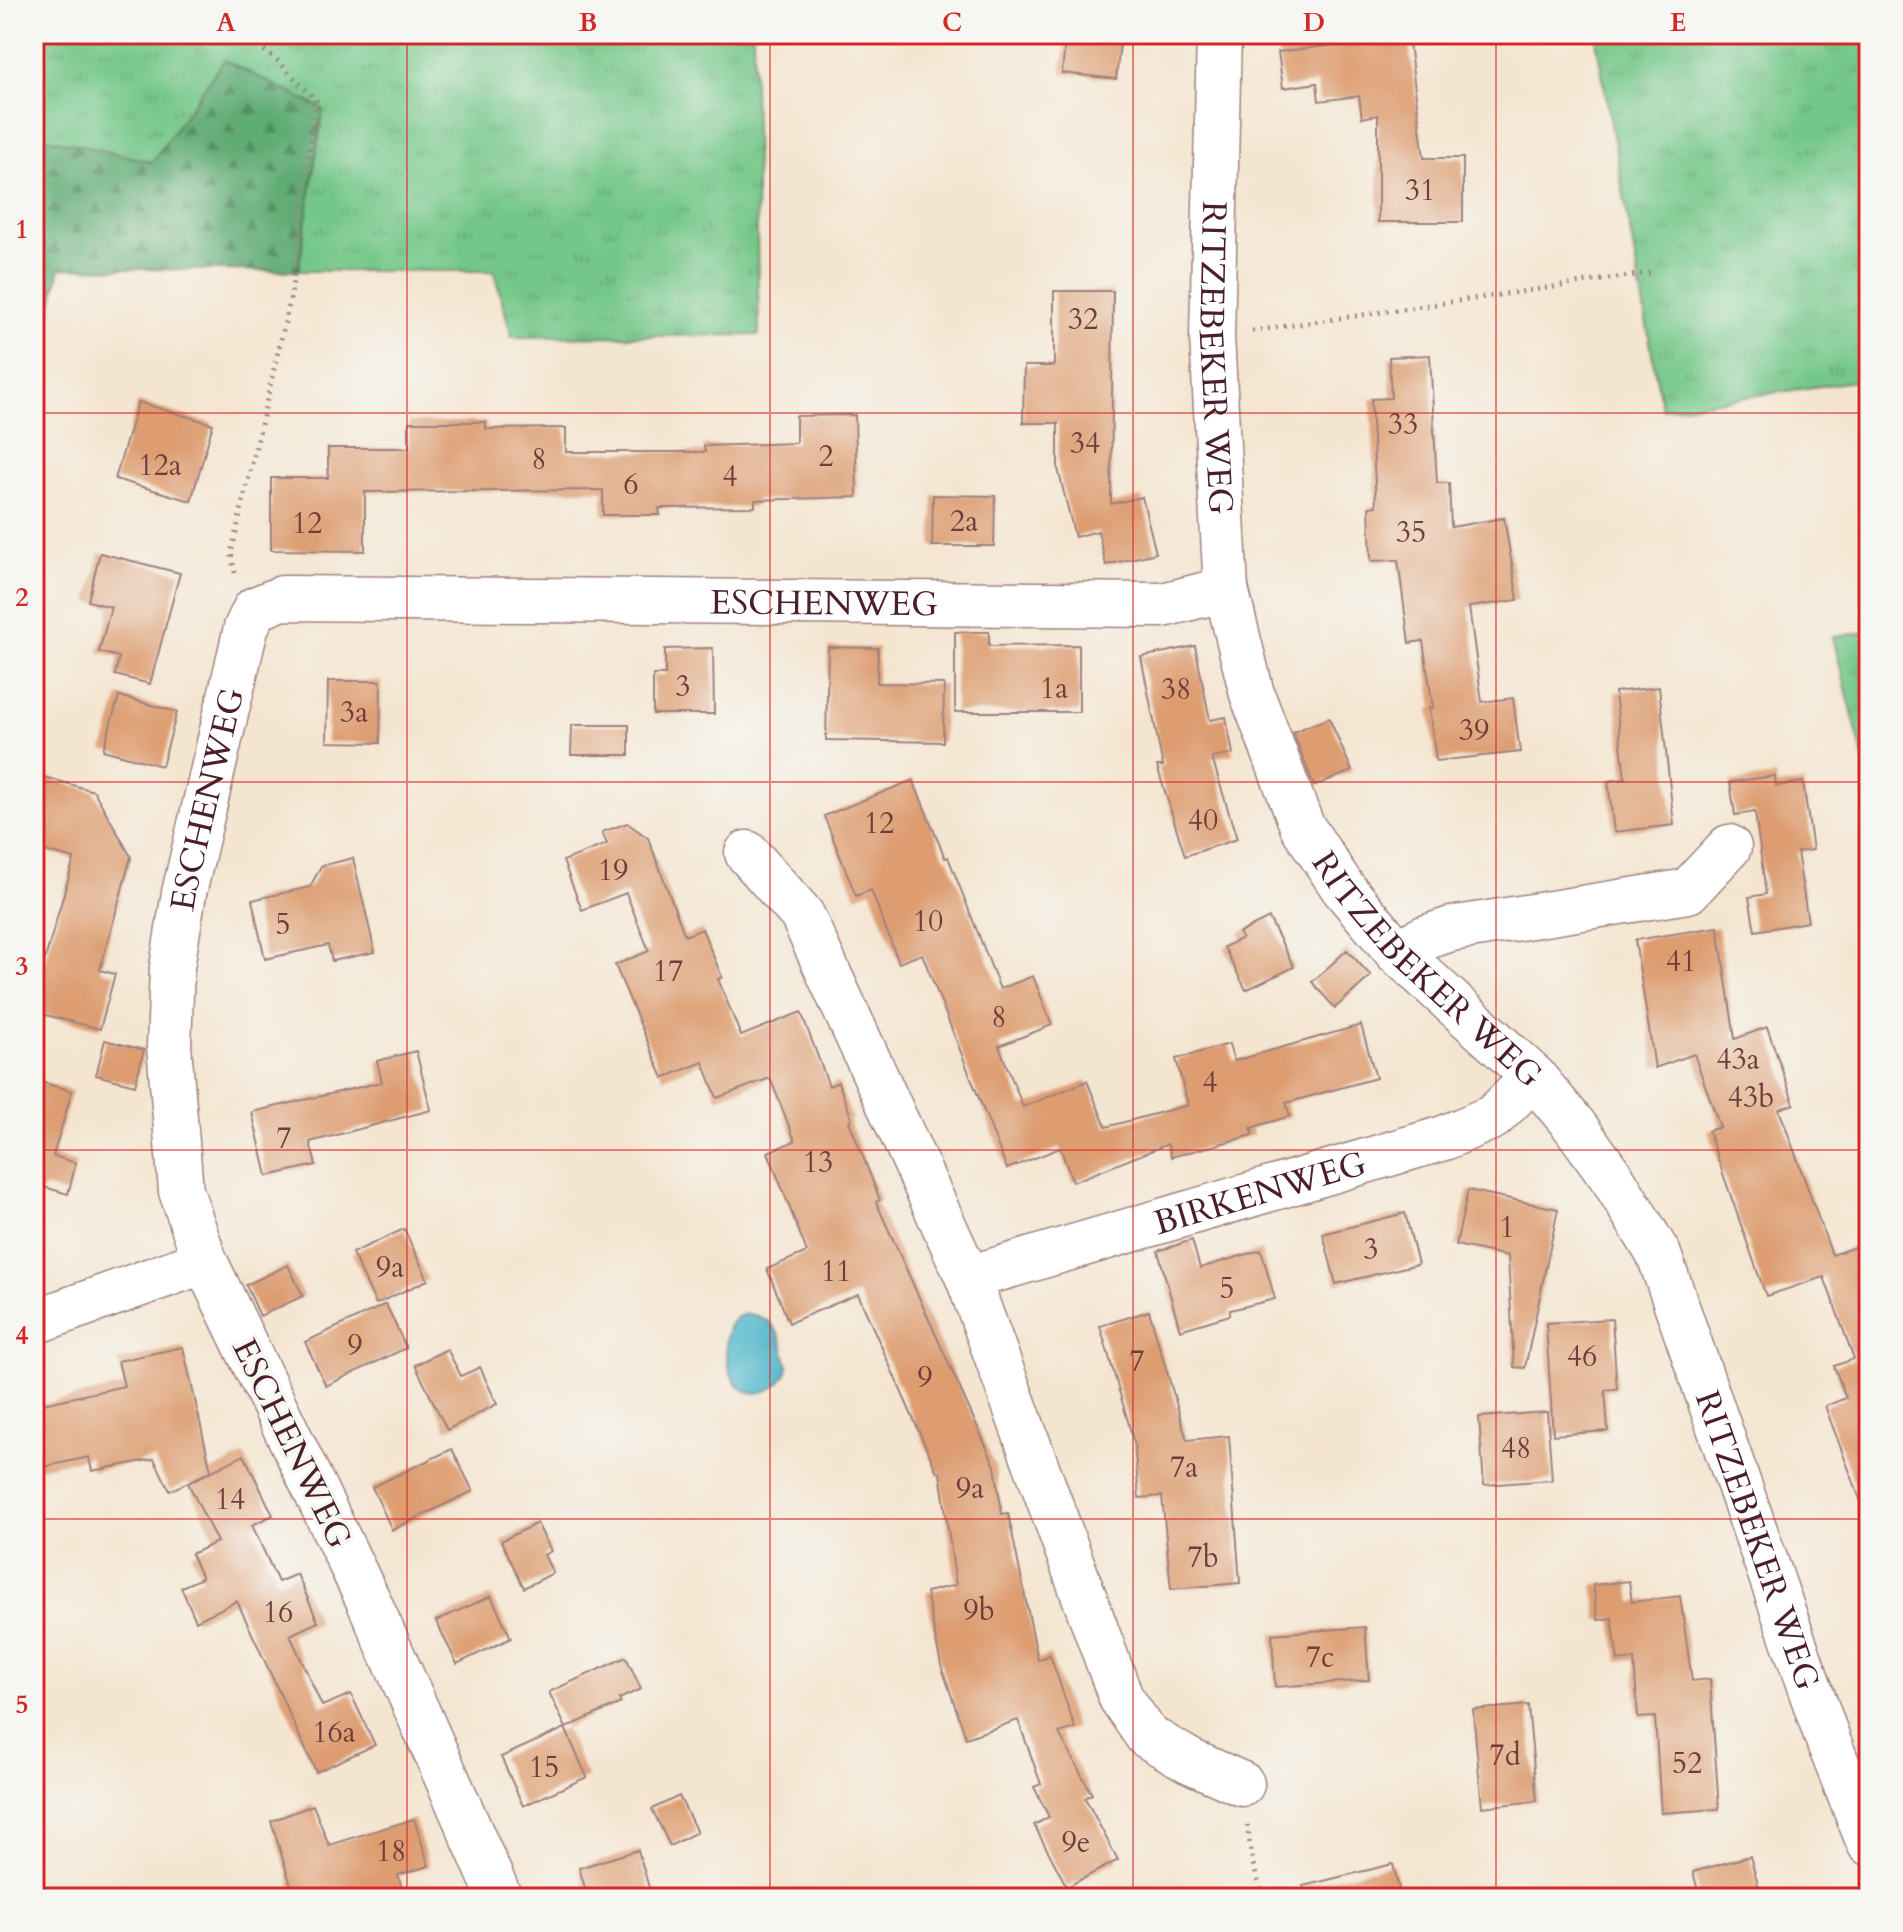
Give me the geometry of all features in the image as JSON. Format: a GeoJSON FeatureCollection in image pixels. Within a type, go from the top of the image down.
{"type":"FeatureCollection","features":[{"type":"Feature","properties":{"kind":"street","name":"RITZEBEKER WEG"},"geometry":{"type":"LineString","coordinates":[[1219,34],[1212,337],[1226,589],[1252,694],[1302,826],[1343,888],[1397,952],[1534,1077],[1613,1179],[1659,1255],[1829,1743],[1869,1843]]}},
{"type":"Feature","properties":{"kind":"street","name":"ESCHENWEG"},"geometry":{"type":"LineString","coordinates":[[500,1898],[369,1602],[205,1261],[181,1191],[169,1046],[172,967],[184,893],[246,628],[255,609],[282,598],[1163,605],[1226,589]]}},
{"type":"Feature","properties":{"kind":"street"},"geometry":{"type":"LineString","coordinates":[[1397,952],[1451,929],[1688,891],[1729,847]]}},
{"type":"Feature","properties":{"kind":"street"},"geometry":{"type":"LineString","coordinates":[[747,853],[802,915],[968,1278],[1121,1698],[1147,1736],[1190,1761],[1242,1784]]}},
{"type":"Feature","properties":{"kind":"street","name":"BIRKENWEG"},"geometry":{"type":"LineString","coordinates":[[968,1278],[1444,1138],[1493,1117],[1534,1077]]}},
{"type":"Feature","properties":{"kind":"street"},"geometry":{"type":"LineString","coordinates":[[34,1322],[205,1261]]}},
{"type":"Feature","properties":{"kind":"path"},"geometry":{"type":"LineString","coordinates":[[241,34],[275,58],[316,100],[291,296],[231,554],[237,581],[255,609]]}},
{"type":"Feature","properties":{"kind":"path"},"geometry":{"type":"LineString","coordinates":[[1212,337],[1650,273]]}},
{"type":"Feature","properties":{"kind":"path"},"geometry":{"type":"LineString","coordinates":[[1242,1784],[1253,1864],[1263,1898]]}},
{"type":"Feature","properties":{"kind":"green space"},"geometry":{"type":"Polygon","coordinates":[[[34,34],[753,34],[759,335],[512,337],[494,271],[298,271],[323,110],[152,162],[34,135],[34,34]]]}},
{"type":"Feature","properties":{"kind":"green space"},"geometry":{"type":"Polygon","coordinates":[[[1595,34],[1869,34],[1869,379],[1662,409],[1595,34]]]}},
{"type":"Feature","properties":{"kind":"green space"},"geometry":{"type":"Polygon","coordinates":[[[224,60],[323,109],[298,271],[60,268],[34,389],[34,135],[152,162],[224,60]]]}},
{"type":"Feature","properties":{"kind":"green space"},"geometry":{"type":"Polygon","coordinates":[[[1869,632],[1869,780],[1833,637],[1869,632]]]}},
{"type":"Feature","properties":{"kind":"water"},"geometry":{"type":"Polygon","coordinates":[[[747,1314],[762,1318],[774,1327],[781,1339],[788,1366],[779,1383],[758,1393],[745,1390],[736,1382],[726,1354],[729,1327],[736,1318],[747,1314]]]}},
{"type":"Feature","properties":{"kind":"building"},"geometry":{"type":"Polygon","coordinates":[[[1066,34],[1121,34],[1116,79],[1062,73],[1066,34]]]}},
{"type":"Feature","properties":{"kind":"building"},"geometry":{"type":"Polygon","coordinates":[[[1408,36],[1424,158],[1463,158],[1463,222],[1378,222],[1378,115],[1362,118],[1359,96],[1319,101],[1317,83],[1283,88],[1278,52],[1408,36]]]}},
{"type":"Feature","properties":{"kind":"building"},"geometry":{"type":"Polygon","coordinates":[[[1054,291],[1113,291],[1111,504],[1142,497],[1156,553],[1106,565],[1098,531],[1075,537],[1058,469],[1058,423],[1023,423],[1024,366],[1054,366],[1054,291]]]}},
{"type":"Feature","properties":{"kind":"building"},"geometry":{"type":"Polygon","coordinates":[[[1430,355],[1437,483],[1449,483],[1451,527],[1504,518],[1518,600],[1469,607],[1482,702],[1513,698],[1520,752],[1436,761],[1429,708],[1433,708],[1423,641],[1409,643],[1398,560],[1371,561],[1369,507],[1376,506],[1371,399],[1391,398],[1389,357],[1430,355]]]}},
{"type":"Feature","properties":{"kind":"building"},"geometry":{"type":"Polygon","coordinates":[[[138,402],[213,424],[191,501],[115,479],[138,402]]]}},
{"type":"Feature","properties":{"kind":"building"},"geometry":{"type":"Polygon","coordinates":[[[855,415],[857,497],[755,500],[755,507],[659,508],[660,515],[603,515],[603,490],[365,492],[365,551],[271,550],[271,478],[328,478],[328,448],[409,448],[409,422],[486,422],[486,429],[566,428],[566,452],[705,452],[704,446],[796,443],[796,416],[855,415]]]}},
{"type":"Feature","properties":{"kind":"building"},"geometry":{"type":"Polygon","coordinates":[[[933,495],[995,496],[994,546],[932,546],[933,495]]]}},
{"type":"Feature","properties":{"kind":"building"},"geometry":{"type":"Polygon","coordinates":[[[100,553],[180,573],[150,684],[115,675],[119,657],[99,652],[111,607],[88,601],[100,553]]]}},
{"type":"Feature","properties":{"kind":"building"},"geometry":{"type":"Polygon","coordinates":[[[955,632],[989,632],[989,646],[1079,645],[1079,712],[955,712],[955,632]]]}},
{"type":"Feature","properties":{"kind":"building"},"geometry":{"type":"Polygon","coordinates":[[[1195,646],[1210,720],[1226,717],[1233,754],[1212,758],[1237,839],[1185,856],[1157,766],[1163,766],[1141,657],[1195,646]]]}},
{"type":"Feature","properties":{"kind":"building"},"geometry":{"type":"Polygon","coordinates":[[[828,647],[878,648],[877,683],[944,684],[943,742],[826,740],[828,647]]]}},
{"type":"Feature","properties":{"kind":"building"},"geometry":{"type":"Polygon","coordinates":[[[713,648],[714,714],[653,714],[653,675],[665,675],[665,649],[713,648]]]}},
{"type":"Feature","properties":{"kind":"building"},"geometry":{"type":"Polygon","coordinates":[[[328,681],[381,681],[380,743],[327,742],[328,681]]]}},
{"type":"Feature","properties":{"kind":"building"},"geometry":{"type":"Polygon","coordinates":[[[1659,687],[1674,825],[1614,832],[1608,781],[1625,779],[1615,692],[1659,687]]]}},
{"type":"Feature","properties":{"kind":"building"},"geometry":{"type":"Polygon","coordinates":[[[119,696],[177,712],[162,766],[103,750],[119,696]]]}},
{"type":"Feature","properties":{"kind":"building"},"geometry":{"type":"Polygon","coordinates":[[[1329,718],[1352,771],[1314,786],[1293,732],[1329,718]]]}},
{"type":"Feature","properties":{"kind":"building"},"geometry":{"type":"Polygon","coordinates":[[[572,725],[629,725],[629,755],[571,755],[572,725]]]}},
{"type":"Feature","properties":{"kind":"building"},"geometry":{"type":"Polygon","coordinates":[[[34,774],[94,791],[131,857],[100,970],[115,974],[100,1029],[34,1012],[34,997],[74,859],[34,848],[34,774]]]}},
{"type":"Feature","properties":{"kind":"building"},"geometry":{"type":"Polygon","coordinates":[[[1775,776],[1776,786],[1803,782],[1813,850],[1797,852],[1808,922],[1755,931],[1749,897],[1766,894],[1755,812],[1735,815],[1730,782],[1775,776]]]}},
{"type":"Feature","properties":{"kind":"building"},"geometry":{"type":"Polygon","coordinates":[[[913,780],[945,858],[948,857],[1000,989],[1033,976],[1052,1025],[999,1046],[1023,1107],[1087,1081],[1106,1127],[1188,1105],[1176,1059],[1229,1044],[1234,1061],[1361,1025],[1376,1078],[1286,1103],[1290,1116],[1251,1128],[1253,1135],[1171,1157],[1168,1144],[1073,1182],[1060,1148],[1007,1169],[922,954],[899,963],[871,890],[856,896],[824,816],[913,780]]]}},
{"type":"Feature","properties":{"kind":"building"},"geometry":{"type":"Polygon","coordinates":[[[627,823],[648,838],[685,936],[702,929],[741,1036],[801,1012],[829,1086],[838,1082],[852,1119],[849,1121],[880,1200],[876,1202],[995,1466],[1002,1514],[1008,1513],[1038,1660],[1050,1655],[1075,1728],[1059,1733],[1092,1794],[1085,1798],[1118,1860],[1067,1887],[1034,1825],[1049,1817],[1034,1787],[1041,1784],[1018,1720],[966,1738],[941,1665],[926,1592],[956,1585],[940,1472],[937,1472],[858,1294],[789,1323],[767,1269],[807,1252],[768,1152],[795,1141],[770,1078],[717,1098],[703,1062],[663,1078],[615,965],[649,951],[626,893],[582,910],[563,861],[607,844],[602,832],[627,823]]]}},
{"type":"Feature","properties":{"kind":"building"},"geometry":{"type":"Polygon","coordinates":[[[353,858],[375,952],[332,961],[328,945],[265,959],[252,900],[310,887],[321,866],[353,858]]]}},
{"type":"Feature","properties":{"kind":"building"},"geometry":{"type":"Polygon","coordinates":[[[1269,918],[1294,967],[1246,990],[1224,947],[1242,938],[1239,933],[1269,918]]]}},
{"type":"Feature","properties":{"kind":"building"},"geometry":{"type":"Polygon","coordinates":[[[1718,927],[1735,1039],[1767,1027],[1794,1104],[1779,1109],[1832,1255],[1869,1242],[1866,1515],[1825,1406],[1846,1398],[1834,1366],[1854,1359],[1824,1277],[1766,1296],[1708,1131],[1720,1127],[1694,1054],[1655,1068],[1635,940],[1718,927]]]}},
{"type":"Feature","properties":{"kind":"building"},"geometry":{"type":"Polygon","coordinates":[[[1347,950],[1371,976],[1335,1008],[1312,982],[1347,950]]]}},
{"type":"Feature","properties":{"kind":"building"},"geometry":{"type":"Polygon","coordinates":[[[105,1040],[144,1050],[135,1085],[96,1075],[105,1040]]]}},
{"type":"Feature","properties":{"kind":"building"},"geometry":{"type":"Polygon","coordinates":[[[416,1051],[431,1110],[310,1142],[316,1165],[267,1176],[252,1112],[382,1082],[377,1061],[416,1051]]]}},
{"type":"Feature","properties":{"kind":"building"},"geometry":{"type":"Polygon","coordinates":[[[34,1080],[72,1091],[53,1156],[76,1163],[68,1194],[44,1187],[43,1191],[34,1190],[34,1080]]]}},
{"type":"Feature","properties":{"kind":"building"},"geometry":{"type":"Polygon","coordinates":[[[1468,1190],[1558,1209],[1525,1368],[1514,1367],[1508,1256],[1456,1245],[1468,1190]]]}},
{"type":"Feature","properties":{"kind":"building"},"geometry":{"type":"Polygon","coordinates":[[[1405,1213],[1418,1264],[1336,1284],[1323,1234],[1405,1213]]]}},
{"type":"Feature","properties":{"kind":"building"},"geometry":{"type":"Polygon","coordinates":[[[404,1229],[428,1280],[376,1304],[352,1253],[404,1229]]]}},
{"type":"Feature","properties":{"kind":"building"},"geometry":{"type":"Polygon","coordinates":[[[1192,1240],[1200,1268],[1261,1250],[1275,1299],[1230,1310],[1230,1315],[1180,1330],[1158,1251],[1192,1240]]]}},
{"type":"Feature","properties":{"kind":"building"},"geometry":{"type":"Polygon","coordinates":[[[288,1265],[303,1296],[260,1316],[246,1285],[288,1265]]]}},
{"type":"Feature","properties":{"kind":"building"},"geometry":{"type":"Polygon","coordinates":[[[386,1304],[406,1348],[326,1386],[305,1342],[386,1304]]]}},
{"type":"Feature","properties":{"kind":"building"},"geometry":{"type":"Polygon","coordinates":[[[1149,1311],[1187,1440],[1229,1436],[1240,1583],[1171,1589],[1162,1496],[1139,1498],[1134,1442],[1100,1326],[1149,1311]]]}},
{"type":"Feature","properties":{"kind":"building"},"geometry":{"type":"Polygon","coordinates":[[[1612,1319],[1617,1389],[1605,1390],[1608,1431],[1553,1435],[1546,1323],[1612,1319]]]}},
{"type":"Feature","properties":{"kind":"building"},"geometry":{"type":"Polygon","coordinates":[[[183,1347],[211,1471],[170,1491],[154,1459],[92,1471],[89,1457],[34,1469],[34,1406],[124,1386],[118,1361],[183,1347]]]}},
{"type":"Feature","properties":{"kind":"building"},"geometry":{"type":"Polygon","coordinates":[[[447,1349],[461,1376],[480,1367],[497,1404],[447,1430],[415,1365],[447,1349]]]}},
{"type":"Feature","properties":{"kind":"building"},"geometry":{"type":"Polygon","coordinates":[[[1547,1412],[1552,1480],[1484,1485],[1479,1417],[1547,1412]]]}},
{"type":"Feature","properties":{"kind":"building"},"geometry":{"type":"Polygon","coordinates":[[[452,1449],[473,1491],[392,1530],[372,1487],[452,1449]]]}},
{"type":"Feature","properties":{"kind":"building"},"geometry":{"type":"Polygon","coordinates":[[[244,1455],[273,1515],[252,1525],[278,1582],[297,1574],[318,1622],[290,1635],[322,1706],[351,1694],[375,1745],[316,1772],[237,1601],[196,1621],[181,1587],[202,1578],[191,1554],[217,1542],[188,1483],[244,1455]]]}},
{"type":"Feature","properties":{"kind":"building"},"geometry":{"type":"Polygon","coordinates":[[[537,1523],[551,1551],[544,1555],[553,1573],[524,1588],[501,1541],[537,1523]]]}},
{"type":"Feature","properties":{"kind":"building"},"geometry":{"type":"Polygon","coordinates":[[[1629,1581],[1632,1602],[1680,1596],[1692,1681],[1710,1679],[1719,1809],[1661,1813],[1655,1717],[1638,1718],[1634,1659],[1618,1661],[1612,1618],[1598,1620],[1593,1585],[1629,1581]]]}},
{"type":"Feature","properties":{"kind":"building"},"geometry":{"type":"Polygon","coordinates":[[[491,1596],[511,1638],[457,1664],[436,1621],[491,1596]]]}},
{"type":"Feature","properties":{"kind":"building"},"geometry":{"type":"Polygon","coordinates":[[[1365,1627],[1369,1680],[1275,1687],[1272,1634],[1365,1627]]]}},
{"type":"Feature","properties":{"kind":"building"},"geometry":{"type":"Polygon","coordinates":[[[626,1657],[641,1689],[619,1699],[621,1703],[566,1728],[549,1692],[626,1657]]]}},
{"type":"Feature","properties":{"kind":"building"},"geometry":{"type":"Polygon","coordinates":[[[1528,1705],[1537,1801],[1482,1807],[1473,1710],[1528,1705]]]}},
{"type":"Feature","properties":{"kind":"building"},"geometry":{"type":"Polygon","coordinates":[[[565,1728],[587,1777],[523,1806],[501,1757],[565,1728]]]}},
{"type":"Feature","properties":{"kind":"building"},"geometry":{"type":"Polygon","coordinates":[[[679,1796],[697,1832],[670,1846],[652,1809],[679,1796]]]}},
{"type":"Feature","properties":{"kind":"building"},"geometry":{"type":"Polygon","coordinates":[[[313,1805],[329,1845],[414,1819],[429,1866],[398,1875],[405,1898],[295,1898],[271,1821],[313,1805]]]}},
{"type":"Feature","properties":{"kind":"building"},"geometry":{"type":"Polygon","coordinates":[[[638,1850],[652,1898],[588,1898],[579,1868],[638,1850]]]}},
{"type":"Feature","properties":{"kind":"building"},"geometry":{"type":"Polygon","coordinates":[[[1750,1856],[1762,1898],[1700,1898],[1693,1872],[1750,1856]]]}},
{"type":"Feature","properties":{"kind":"building"},"geometry":{"type":"Polygon","coordinates":[[[1393,1864],[1401,1898],[1305,1898],[1303,1886],[1393,1864]]]}}]}
